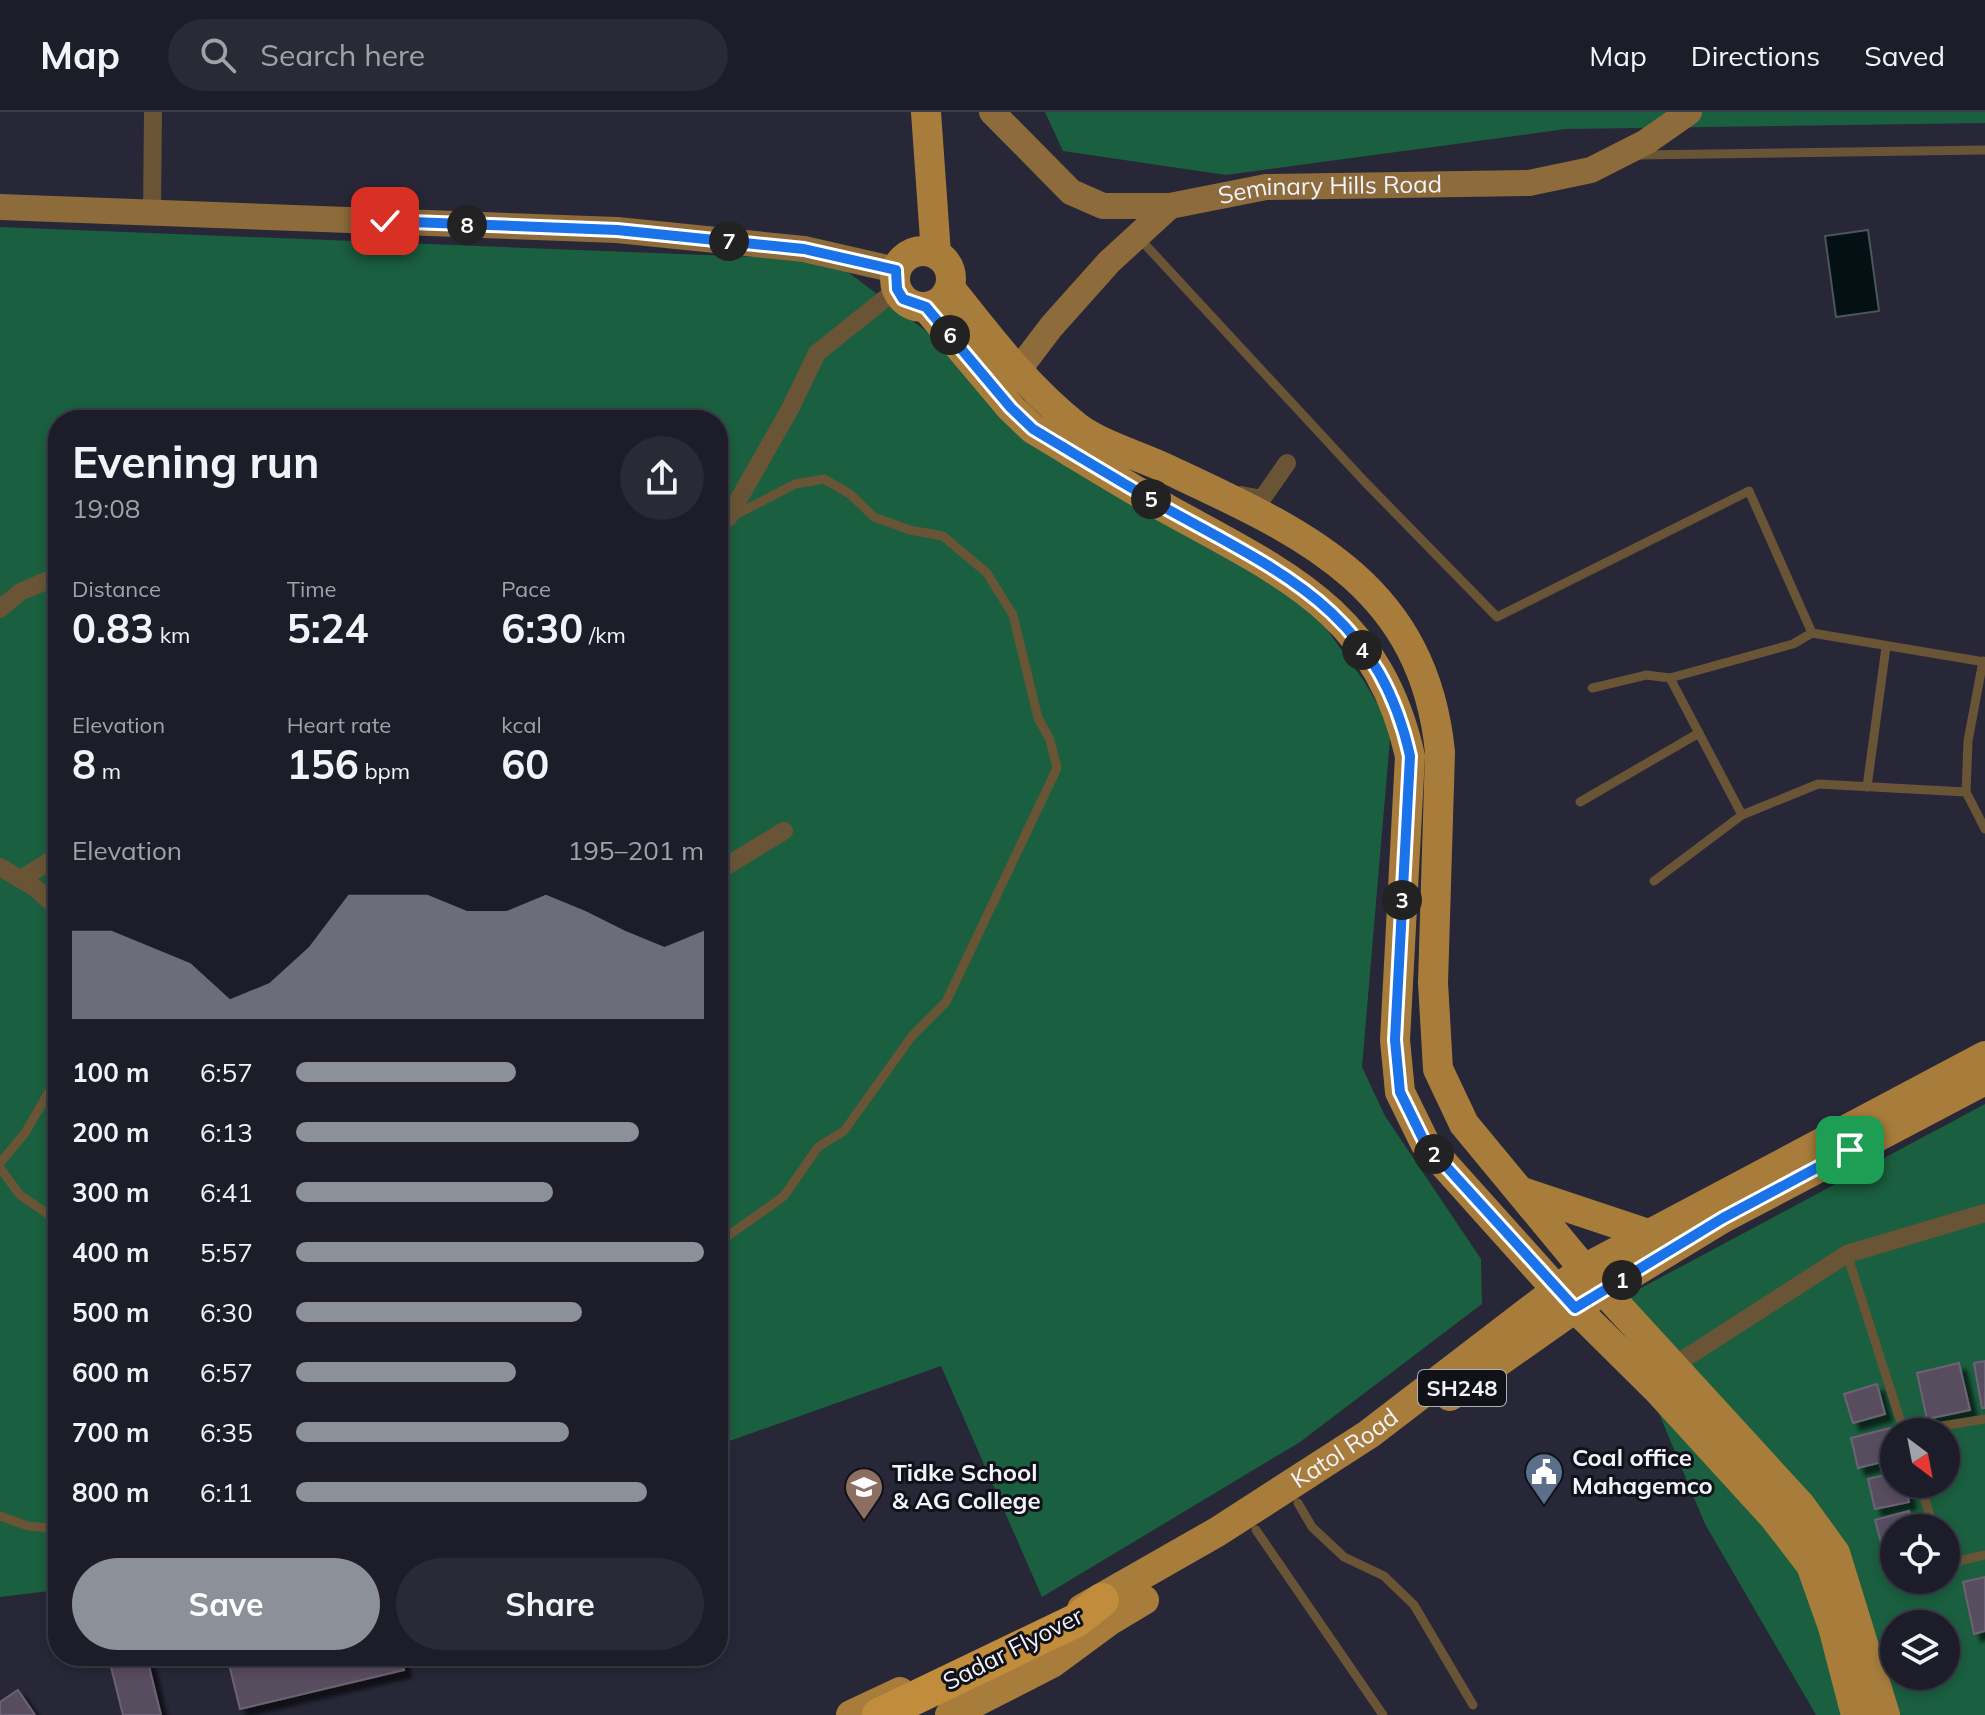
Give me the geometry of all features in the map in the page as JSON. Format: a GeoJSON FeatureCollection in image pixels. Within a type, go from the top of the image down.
{"type":"FeatureCollection","features":[{"type":"Feature","properties":{"kind":"highway","name":"Sadar Flyover"},"geometry":{"type":"LineString","coordinates":[[907,1715],[1041,1646],[1077,1620],[1105,1610]]}},
{"type":"Feature","properties":{"kind":"highway","name":"Sadar Flyover"},"geometry":{"type":"LineString","coordinates":[[879,1715],[1041,1646]]}},
{"type":"Feature","properties":{"kind":"main road"},"geometry":{"type":"LineString","coordinates":[[926,112],[936,254]]}},
{"type":"Feature","properties":{"kind":"main road"},"geometry":{"type":"LineString","coordinates":[[926,307],[941,301],[950,288],[951,275],[946,262],[936,254],[920,251],[906,257],[896,280],[903,299],[926,307],[1011,408],[1033,429],[1275,567],[1326,604],[1386,680],[1402,719],[1410,756],[1395,1040],[1400,1092],[1425,1143],[1566,1299],[1656,1388],[1774,1517],[1811,1565],[1833,1627],[1856,1715]]}},
{"type":"Feature","properties":{"kind":"main road"},"geometry":{"type":"LineString","coordinates":[[950,288],[1017,372],[1079,428],[1301,534],[1361,581],[1389,616],[1421,668],[1436,714],[1440,752],[1433,983],[1438,1069],[1464,1124],[1595,1279],[1801,1506],[1835,1553],[1885,1715]]}},
{"type":"Feature","properties":{"kind":"main road","name":"Katol Road"},"geometry":{"type":"LineString","coordinates":[[950,1715],[1052,1663],[1105,1610],[1595,1279],[1648,1234],[1985,1056]]}},
{"type":"Feature","properties":{"kind":"main road","name":"Katol Road"},"geometry":{"type":"LineString","coordinates":[[1595,1279],[1723,1218],[1985,1080]]}},
{"type":"Feature","properties":{"kind":"main road"},"geometry":{"type":"LineString","coordinates":[[1520,1191],[1648,1234]]}},
{"type":"Feature","properties":{"kind":"main road","name":"Katol Road"},"geometry":{"type":"LineString","coordinates":[[851,1715],[1105,1610],[1256,1530],[1298,1503],[1566,1299]]}},
{"type":"Feature","properties":{"kind":"street"},"geometry":{"type":"LineString","coordinates":[[152,213],[153,112]]}},
{"type":"Feature","properties":{"kind":"street","name":"Seminary Hills Road"},"geometry":{"type":"LineString","coordinates":[[992,112],[1071,192],[1103,206],[1170,206],[1266,187],[1529,183],[1591,170],[1689,112]]}},
{"type":"Feature","properties":{"kind":"street"},"geometry":{"type":"LineString","coordinates":[[1017,372],[1109,262],[1170,206]]}},
{"type":"Feature","properties":{"kind":"street"},"geometry":{"type":"LineString","coordinates":[[0,207],[617,230],[804,249],[896,280],[817,353],[790,409],[728,513]]}},
{"type":"Feature","properties":{"kind":"street"},"geometry":{"type":"LineString","coordinates":[[1211,490],[1262,499],[1287,463]]}},
{"type":"Feature","properties":{"kind":"street"},"geometry":{"type":"LineString","coordinates":[[0,609],[20,592],[48,580]]}},
{"type":"Feature","properties":{"kind":"street"},"geometry":{"type":"LineString","coordinates":[[728,865],[784,831]]}},
{"type":"Feature","properties":{"kind":"street"},"geometry":{"type":"LineString","coordinates":[[21,879],[48,862]]}},
{"type":"Feature","properties":{"kind":"street"},"geometry":{"type":"LineString","coordinates":[[0,867],[48,900]]}},
{"type":"Feature","properties":{"kind":"street"},"geometry":{"type":"LineString","coordinates":[[1673,1366],[1847,1254],[1985,1213]]}},
{"type":"Feature","properties":{"kind":"lane"},"geometry":{"type":"LineString","coordinates":[[1620,155],[1985,150]]}},
{"type":"Feature","properties":{"kind":"lane"},"geometry":{"type":"LineString","coordinates":[[1138,237],[1365,482],[1497,617],[1749,491],[1812,633]]}},
{"type":"Feature","properties":{"kind":"lane"},"geometry":{"type":"LineString","coordinates":[[728,518],[795,484],[824,479],[850,494],[874,517],[910,530],[943,536],[971,556],[987,573],[1013,615],[1038,718],[1050,740],[1057,768],[946,1002],[903,1047],[844,1131],[818,1147],[784,1196],[728,1236]]}},
{"type":"Feature","properties":{"kind":"lane"},"geometry":{"type":"LineString","coordinates":[[1592,688],[1646,675],[1670,678],[1793,644],[1812,633],[1984,662],[1968,741],[1966,792],[1985,829]]}},
{"type":"Feature","properties":{"kind":"lane"},"geometry":{"type":"LineString","coordinates":[[1867,787],[1886,647]]}},
{"type":"Feature","properties":{"kind":"lane"},"geometry":{"type":"LineString","coordinates":[[1670,678],[1742,815]]}},
{"type":"Feature","properties":{"kind":"lane"},"geometry":{"type":"LineString","coordinates":[[1580,802],[1699,733]]}},
{"type":"Feature","properties":{"kind":"lane"},"geometry":{"type":"LineString","coordinates":[[1654,881],[1742,815],[1818,784],[1966,792]]}},
{"type":"Feature","properties":{"kind":"lane"},"geometry":{"type":"LineString","coordinates":[[48,1093],[25,1133],[0,1166],[20,1195],[48,1214]]}},
{"type":"Feature","properties":{"kind":"lane"},"geometry":{"type":"LineString","coordinates":[[1847,1254],[1900,1418]]}},
{"type":"Feature","properties":{"kind":"lane"},"geometry":{"type":"LineString","coordinates":[[1960,1423],[1985,1419]]}},
{"type":"Feature","properties":{"kind":"lane"},"geometry":{"type":"LineString","coordinates":[[1298,1503],[1312,1527],[1344,1557],[1384,1576],[1414,1605],[1473,1705]]}},
{"type":"Feature","properties":{"kind":"lane"},"geometry":{"type":"LineString","coordinates":[[0,1516],[28,1526],[48,1528]]}},
{"type":"Feature","properties":{"kind":"lane"},"geometry":{"type":"LineString","coordinates":[[1256,1530],[1383,1715]]}},
{"type":"Feature","properties":{"kind":"lane"},"geometry":{"type":"LineString","coordinates":[[1960,1561],[1985,1555]]}},
{"type":"Feature","properties":{"kind":"green space"},"geometry":{"type":"Polygon","coordinates":[[[1045,112],[1985,112],[1985,123],[1566,129],[1226,175],[1063,151],[1045,112]]]}},
{"type":"Feature","properties":{"kind":"green space"},"geometry":{"type":"Polygon","coordinates":[[[0,227],[832,260],[934,337],[979,377],[1312,609],[1364,681],[1391,727],[1362,1067],[1385,1116],[1481,1259],[1482,1304],[1300,1442],[1042,1597],[941,1366],[728,1441],[728,410],[48,410],[48,1591],[0,1597],[0,227]]]}},
{"type":"Feature","properties":{"kind":"green space"},"geometry":{"type":"Polygon","coordinates":[[[1985,1104],[1985,1715],[1816,1715],[1705,1524],[1613,1303],[1985,1104]]]}},
{"type":"Feature","properties":{"kind":"shaded area"},"geometry":{"type":"Polygon","coordinates":[[[1868,230],[1879,311],[1836,317],[1825,236],[1868,230]]]}},
{"type":"Feature","properties":{"kind":"building"},"geometry":{"type":"Polygon","coordinates":[[[1985,1361],[1985,1408],[1982,1408],[1974,1363],[1985,1361]]]}},
{"type":"Feature","properties":{"kind":"building"},"geometry":{"type":"Polygon","coordinates":[[[1959,1363],[1970,1410],[1927,1418],[1917,1373],[1959,1363]]]}},
{"type":"Feature","properties":{"kind":"building"},"geometry":{"type":"Polygon","coordinates":[[[1877,1384],[1885,1414],[1853,1423],[1844,1394],[1877,1384]]]}},
{"type":"Feature","properties":{"kind":"building"},"geometry":{"type":"Polygon","coordinates":[[[1880,1431],[1880,1462],[1858,1468],[1851,1438],[1880,1431]]]}},
{"type":"Feature","properties":{"kind":"building"},"geometry":{"type":"Polygon","coordinates":[[[1880,1476],[1880,1498],[1908,1498],[1909,1502],[1875,1509],[1868,1479],[1880,1476]]]}},
{"type":"Feature","properties":{"kind":"building"},"geometry":{"type":"Polygon","coordinates":[[[1880,1519],[1880,1539],[1875,1520],[1880,1519]]]}},
{"type":"Feature","properties":{"kind":"building"},"geometry":{"type":"Polygon","coordinates":[[[1985,1577],[1985,1631],[1974,1634],[1963,1582],[1985,1577]]]}},
{"type":"Feature","properties":{"kind":"building"},"geometry":{"type":"Polygon","coordinates":[[[149,1666],[161,1715],[123,1715],[111,1667],[149,1666]]]}},
{"type":"Feature","properties":{"kind":"building"},"geometry":{"type":"Polygon","coordinates":[[[229,1666],[403,1666],[404,1670],[240,1709],[229,1666]]]}},
{"type":"Feature","properties":{"kind":"building"},"geometry":{"type":"Polygon","coordinates":[[[18,1690],[35,1715],[0,1715],[0,1702],[18,1690]]]}},
{"type":"Feature","properties":{"kind":"place","name":"Coal office Mahagemco"},"geometry":{"type":"Point","coordinates":[1544,1506]}},
{"type":"Feature","properties":{"kind":"place","name":"Tidke School & AG College"},"geometry":{"type":"Point","coordinates":[864,1521]}},
{"type":"Feature","properties":{"kind":"route"},"geometry":{"type":"LineString","coordinates":[[385,221],[617,230],[804,249],[896,270],[895,283],[903,299],[914,306],[926,307],[1011,408],[1033,429],[1275,567],[1326,604],[1386,680],[1402,719],[1410,756],[1395,1040],[1400,1092],[1425,1143],[1575,1308],[1723,1218],[1850,1150]]}}]}
